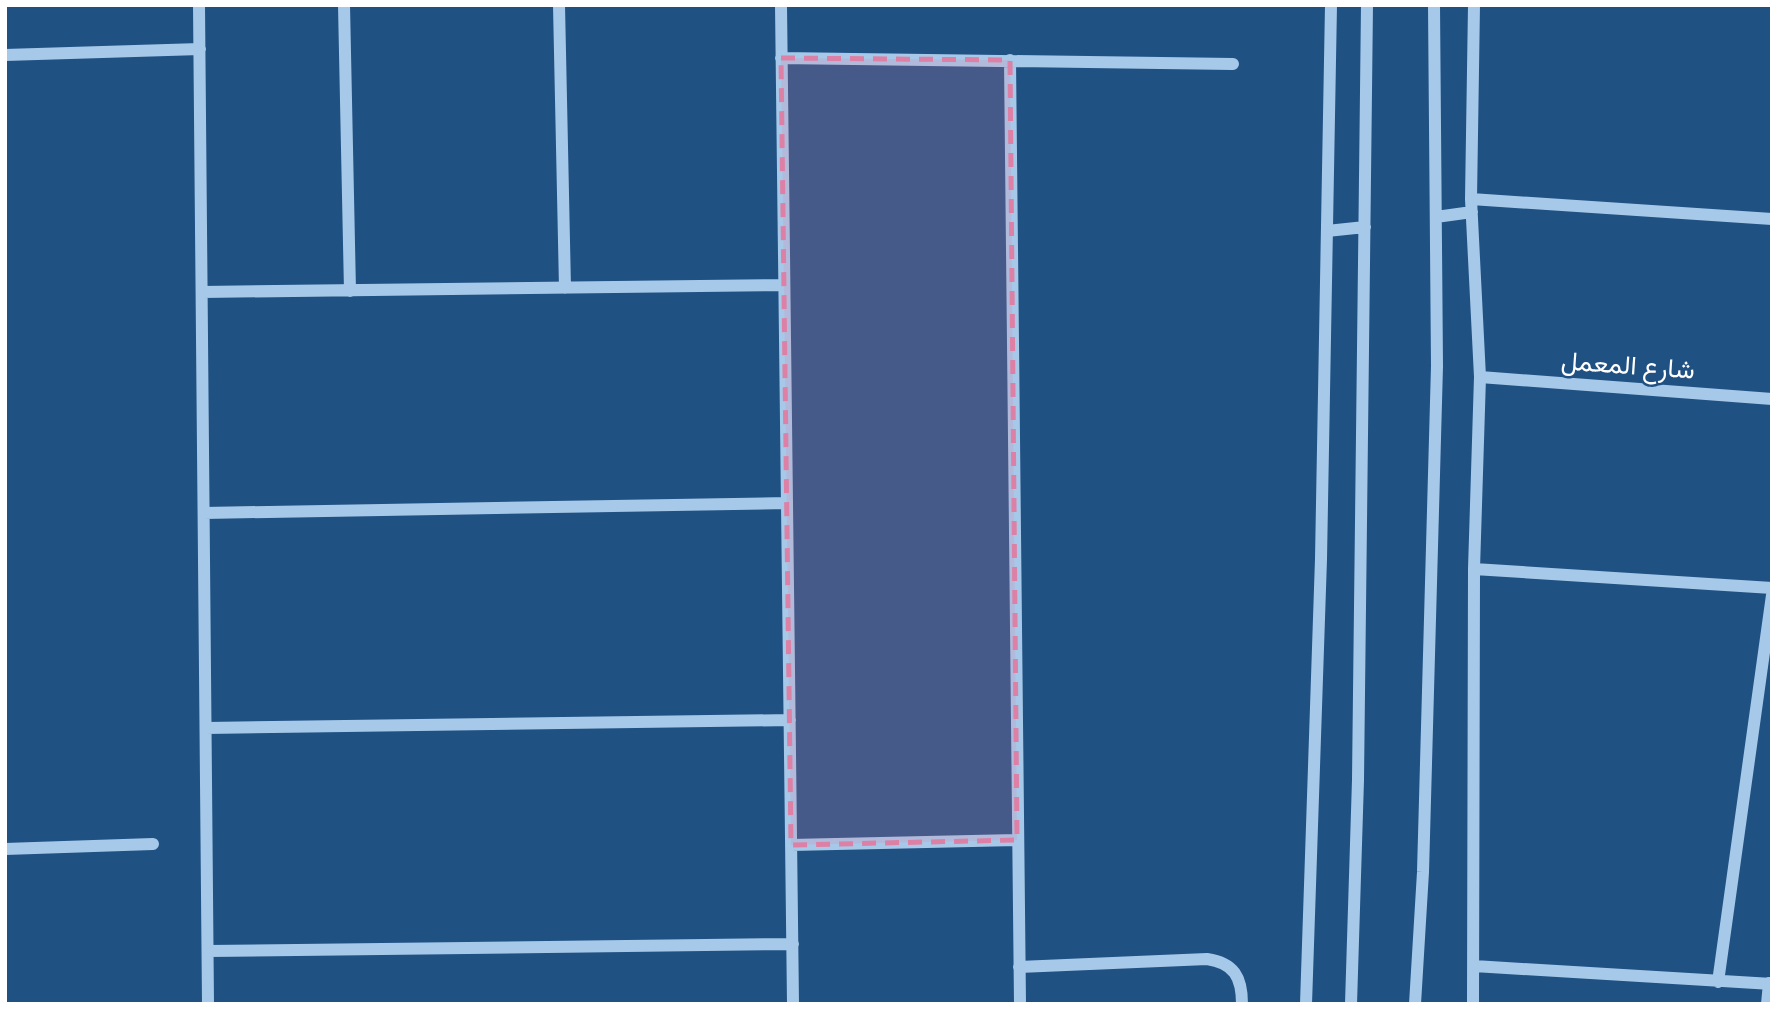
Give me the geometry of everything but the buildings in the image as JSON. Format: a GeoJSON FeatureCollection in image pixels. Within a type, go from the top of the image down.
{"type":"FeatureCollection","features":[{"type":"Feature","properties":{"kind":"street"},"geometry":{"type":"LineString","coordinates":[[199,5],[208,1004]]}},
{"type":"Feature","properties":{"kind":"street"},"geometry":{"type":"LineString","coordinates":[[344,5],[350,290]]}},
{"type":"Feature","properties":{"kind":"street"},"geometry":{"type":"LineString","coordinates":[[559,5],[565,288]]}},
{"type":"Feature","properties":{"kind":"street"},"geometry":{"type":"LineString","coordinates":[[781,5],[793,1004]]}},
{"type":"Feature","properties":{"kind":"street"},"geometry":{"type":"LineString","coordinates":[[1306,1004],[1321,559],[1331,5]]}},
{"type":"Feature","properties":{"kind":"street"},"geometry":{"type":"LineString","coordinates":[[1351,1004],[1358,780],[1367,5]]}},
{"type":"Feature","properties":{"kind":"street"},"geometry":{"type":"LineString","coordinates":[[1415,1004],[1423,858],[1437,379],[1434,5]]}},
{"type":"Feature","properties":{"kind":"street"},"geometry":{"type":"LineString","coordinates":[[1473,1004],[1474,569],[1480,377],[1472,206],[1474,5]]}},
{"type":"Feature","properties":{"kind":"street"},"geometry":{"type":"LineString","coordinates":[[5,55],[200,49]]}},
{"type":"Feature","properties":{"kind":"street"},"geometry":{"type":"LineString","coordinates":[[781,58],[1233,64]]}},
{"type":"Feature","properties":{"kind":"street"},"geometry":{"type":"LineString","coordinates":[[1010,60],[1020,1004]]}},
{"type":"Feature","properties":{"kind":"street"},"geometry":{"type":"LineString","coordinates":[[1436,217],[1472,206],[1772,219]]}},
{"type":"Feature","properties":{"kind":"street"},"geometry":{"type":"LineString","coordinates":[[1327,230],[1365,227]]}},
{"type":"Feature","properties":{"kind":"street"},"geometry":{"type":"LineString","coordinates":[[202,292],[784,285]]}},
{"type":"Feature","properties":{"kind":"street","name":"شارع المعمل"},"geometry":{"type":"LineString","coordinates":[[1480,377],[1772,399]]}},
{"type":"Feature","properties":{"kind":"street"},"geometry":{"type":"LineString","coordinates":[[204,513],[787,503]]}},
{"type":"Feature","properties":{"kind":"street"},"geometry":{"type":"LineString","coordinates":[[1474,569],[1772,588]]}},
{"type":"Feature","properties":{"kind":"street"},"geometry":{"type":"LineString","coordinates":[[1718,982],[1772,595]]}},
{"type":"Feature","properties":{"kind":"street"},"geometry":{"type":"LineString","coordinates":[[206,729],[790,720]]}},
{"type":"Feature","properties":{"kind":"street"},"geometry":{"type":"LineString","coordinates":[[791,845],[1017,840]]}},
{"type":"Feature","properties":{"kind":"street"},"geometry":{"type":"LineString","coordinates":[[5,849],[153,844]]}},
{"type":"Feature","properties":{"kind":"street"},"geometry":{"type":"LineString","coordinates":[[208,951],[793,944]]}},
{"type":"Feature","properties":{"kind":"street"},"geometry":{"type":"LineString","coordinates":[[1019,967],[1207,959],[1222,961],[1233,967],[1240,980],[1242,1004]]}},
{"type":"Feature","properties":{"kind":"street"},"geometry":{"type":"LineString","coordinates":[[1474,965],[1770,984],[1767,1004]]}},
{"type":"Feature","properties":{"kind":"highlighted area"},"geometry":{"type":"Polygon","coordinates":[[[781,58],[1010,60],[1017,840],[791,845],[781,58]]]}}]}
